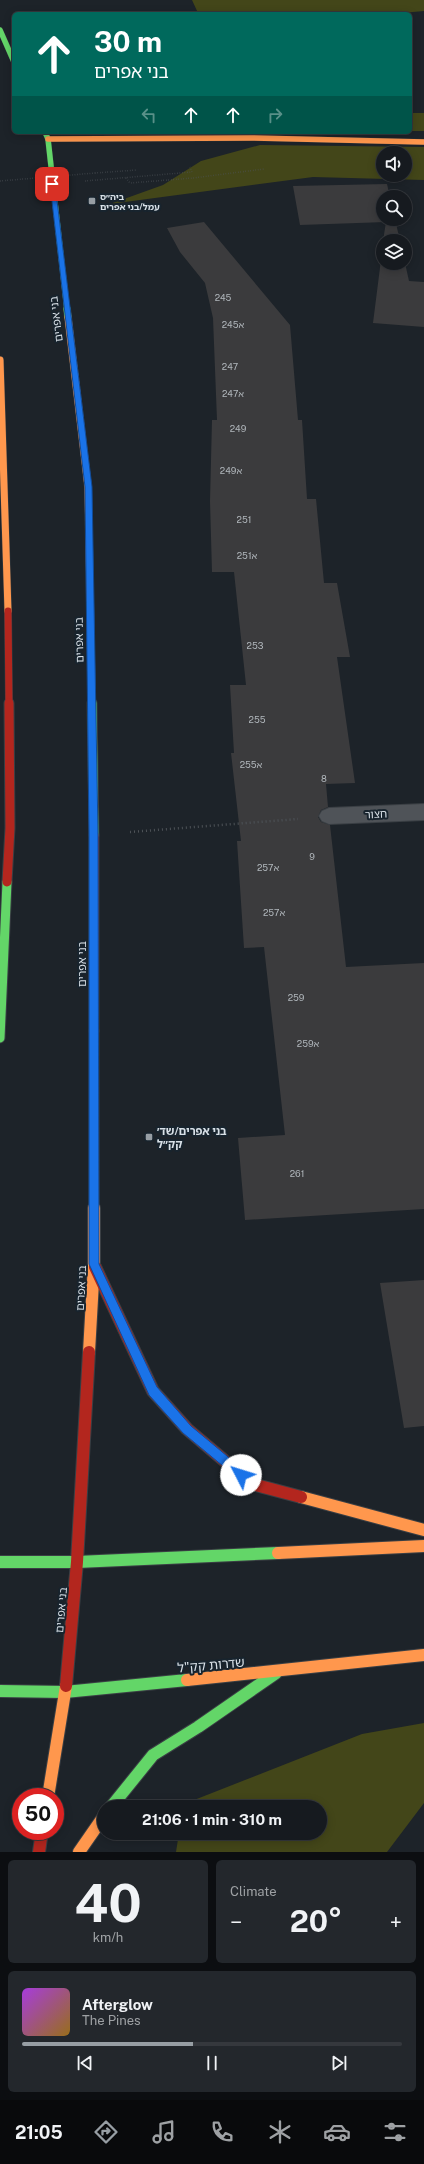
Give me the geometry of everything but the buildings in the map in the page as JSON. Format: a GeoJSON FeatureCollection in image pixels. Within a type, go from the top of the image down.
{"type":"FeatureCollection","features":[{"type":"Feature","properties":{"kind":"main road"},"geometry":{"type":"LineString","coordinates":[[0,30],[12,57]]}},
{"type":"Feature","properties":{"kind":"main road"},"geometry":{"type":"LineString","coordinates":[[47,135],[424,142]]}},
{"type":"Feature","properties":{"kind":"main road","name":"בני אפרים"},"geometry":{"type":"LineString","coordinates":[[47,135],[88,487],[94,835],[94,1264],[77,1562],[65,1692],[49,1788]]}},
{"type":"Feature","properties":{"kind":"main road"},"geometry":{"type":"LineString","coordinates":[[0,360],[7,556],[10,828],[0,1038]]}},
{"type":"Feature","properties":{"kind":"main road"},"geometry":{"type":"LineString","coordinates":[[94,1264],[153,1391],[187,1429],[252,1484],[424,1530]]}},
{"type":"Feature","properties":{"kind":"main road"},"geometry":{"type":"LineString","coordinates":[[0,1562],[77,1562],[424,1546]]}},
{"type":"Feature","properties":{"kind":"main road","name":"שדרות קק\"ל"},"geometry":{"type":"LineString","coordinates":[[0,1691],[65,1692],[277,1672],[424,1655]]}},
{"type":"Feature","properties":{"kind":"main road"},"geometry":{"type":"LineString","coordinates":[[117,1800],[153,1755],[198,1728],[277,1672]]}},
{"type":"Feature","properties":{"kind":"main road"},"geometry":{"type":"LineString","coordinates":[[79,1852],[97,1826]]}},
{"type":"Feature","properties":{"kind":"main road"},"geometry":{"type":"LineString","coordinates":[[39,1852],[41,1840]]}},
{"type":"Feature","properties":{"kind":"street","name":"חצור"},"geometry":{"type":"LineString","coordinates":[[328,816],[424,812]]}},
{"type":"Feature","properties":{"kind":"path"},"geometry":{"type":"LineString","coordinates":[[52,184],[192,172],[180,138]]}},
{"type":"Feature","properties":{"kind":"path"},"geometry":{"type":"LineString","coordinates":[[126,178],[130,183],[193,178],[270,168]]}},
{"type":"Feature","properties":{"kind":"path"},"geometry":{"type":"LineString","coordinates":[[0,181],[94,173]]}},
{"type":"Feature","properties":{"kind":"path"},"geometry":{"type":"LineString","coordinates":[[167,829],[328,816]]}},
{"type":"Feature","properties":{"kind":"green space"},"geometry":{"type":"Polygon","coordinates":[[[192,0],[424,0],[424,11],[412,12],[198,12],[192,0]]]}},
{"type":"Feature","properties":{"kind":"green space"},"geometry":{"type":"Polygon","coordinates":[[[412,113],[424,113],[424,131],[412,131],[412,113]]]}},
{"type":"Feature","properties":{"kind":"green space"},"geometry":{"type":"Polygon","coordinates":[[[260,145],[376,146],[376,179],[313,177],[110,204],[163,185],[201,161],[260,145]]]}},
{"type":"Feature","properties":{"kind":"green space"},"geometry":{"type":"Polygon","coordinates":[[[412,147],[424,147],[424,180],[412,180],[412,147]]]}},
{"type":"Feature","properties":{"kind":"green space"},"geometry":{"type":"Polygon","coordinates":[[[424,1723],[424,1803],[387,1852],[176,1852],[178,1840],[327,1840],[327,1800],[194,1800],[362,1734],[424,1723]]]}},
{"type":"Feature","properties":{"kind":"traffic: fast"},"geometry":{"type":"LineString","coordinates":[[0,30],[12,57]]}},
{"type":"Feature","properties":{"kind":"traffic: fast"},"geometry":{"type":"LineString","coordinates":[[46,134],[48,139],[68,317]]}},
{"type":"Feature","properties":{"kind":"traffic: fast"},"geometry":{"type":"LineString","coordinates":[[90,600],[94,835]]}},
{"type":"Feature","properties":{"kind":"traffic: fast"},"geometry":{"type":"LineString","coordinates":[[0,1038],[7,882]]}},
{"type":"Feature","properties":{"kind":"traffic: fast"},"geometry":{"type":"LineString","coordinates":[[0,1562],[77,1562],[278,1553]]}},
{"type":"Feature","properties":{"kind":"traffic: fast"},"geometry":{"type":"LineString","coordinates":[[117,1800],[153,1755],[198,1727],[276,1673]]}},
{"type":"Feature","properties":{"kind":"traffic: fast"},"geometry":{"type":"LineString","coordinates":[[0,1691],[65,1692],[187,1680]]}},
{"type":"Feature","properties":{"kind":"traffic: slow"},"geometry":{"type":"LineString","coordinates":[[48,139],[252,138],[424,142]]}},
{"type":"Feature","properties":{"kind":"traffic: slow"},"geometry":{"type":"LineString","coordinates":[[68,317],[88,487],[90,600]]}},
{"type":"Feature","properties":{"kind":"traffic: slow"},"geometry":{"type":"LineString","coordinates":[[0,360],[8,611]]}},
{"type":"Feature","properties":{"kind":"traffic: slow"},"geometry":{"type":"LineString","coordinates":[[89,1352],[94,1264],[94,1031]]}},
{"type":"Feature","properties":{"kind":"traffic: slow"},"geometry":{"type":"LineString","coordinates":[[301,1497],[424,1530]]}},
{"type":"Feature","properties":{"kind":"traffic: slow"},"geometry":{"type":"LineString","coordinates":[[278,1553],[424,1546]]}},
{"type":"Feature","properties":{"kind":"traffic: slow"},"geometry":{"type":"LineString","coordinates":[[187,1680],[424,1655]]}},
{"type":"Feature","properties":{"kind":"traffic: slow"},"geometry":{"type":"LineString","coordinates":[[49,1788],[66,1686]]}},
{"type":"Feature","properties":{"kind":"traffic: slow"},"geometry":{"type":"LineString","coordinates":[[79,1852],[97,1826]]}},
{"type":"Feature","properties":{"kind":"traffic: jam"},"geometry":{"type":"LineString","coordinates":[[7,882],[10,828],[8,611]]}},
{"type":"Feature","properties":{"kind":"traffic: jam"},"geometry":{"type":"LineString","coordinates":[[94,835],[94,1031]]}},
{"type":"Feature","properties":{"kind":"traffic: jam"},"geometry":{"type":"LineString","coordinates":[[95,1267],[153,1391],[187,1429],[252,1484],[301,1497]]}},
{"type":"Feature","properties":{"kind":"traffic: jam"},"geometry":{"type":"LineString","coordinates":[[66,1686],[77,1562],[89,1352]]}},
{"type":"Feature","properties":{"kind":"traffic: jam"},"geometry":{"type":"LineString","coordinates":[[39,1852],[41,1840]]}},
{"type":"Feature","properties":{"kind":"place","name":"ביה״ס עמל/בני אפרים"},"geometry":{"type":"Point","coordinates":[92,201]}},
{"type":"Feature","properties":{"kind":"place","name":"בני אפרים/שד׳ קק״ל"},"geometry":{"type":"Point","coordinates":[149,1137]}},
{"type":"Feature","properties":{"kind":"route"},"geometry":{"type":"LineString","coordinates":[[52,184],[88,487],[94,835],[94,1264],[153,1391],[187,1429],[241,1475]]}}]}
